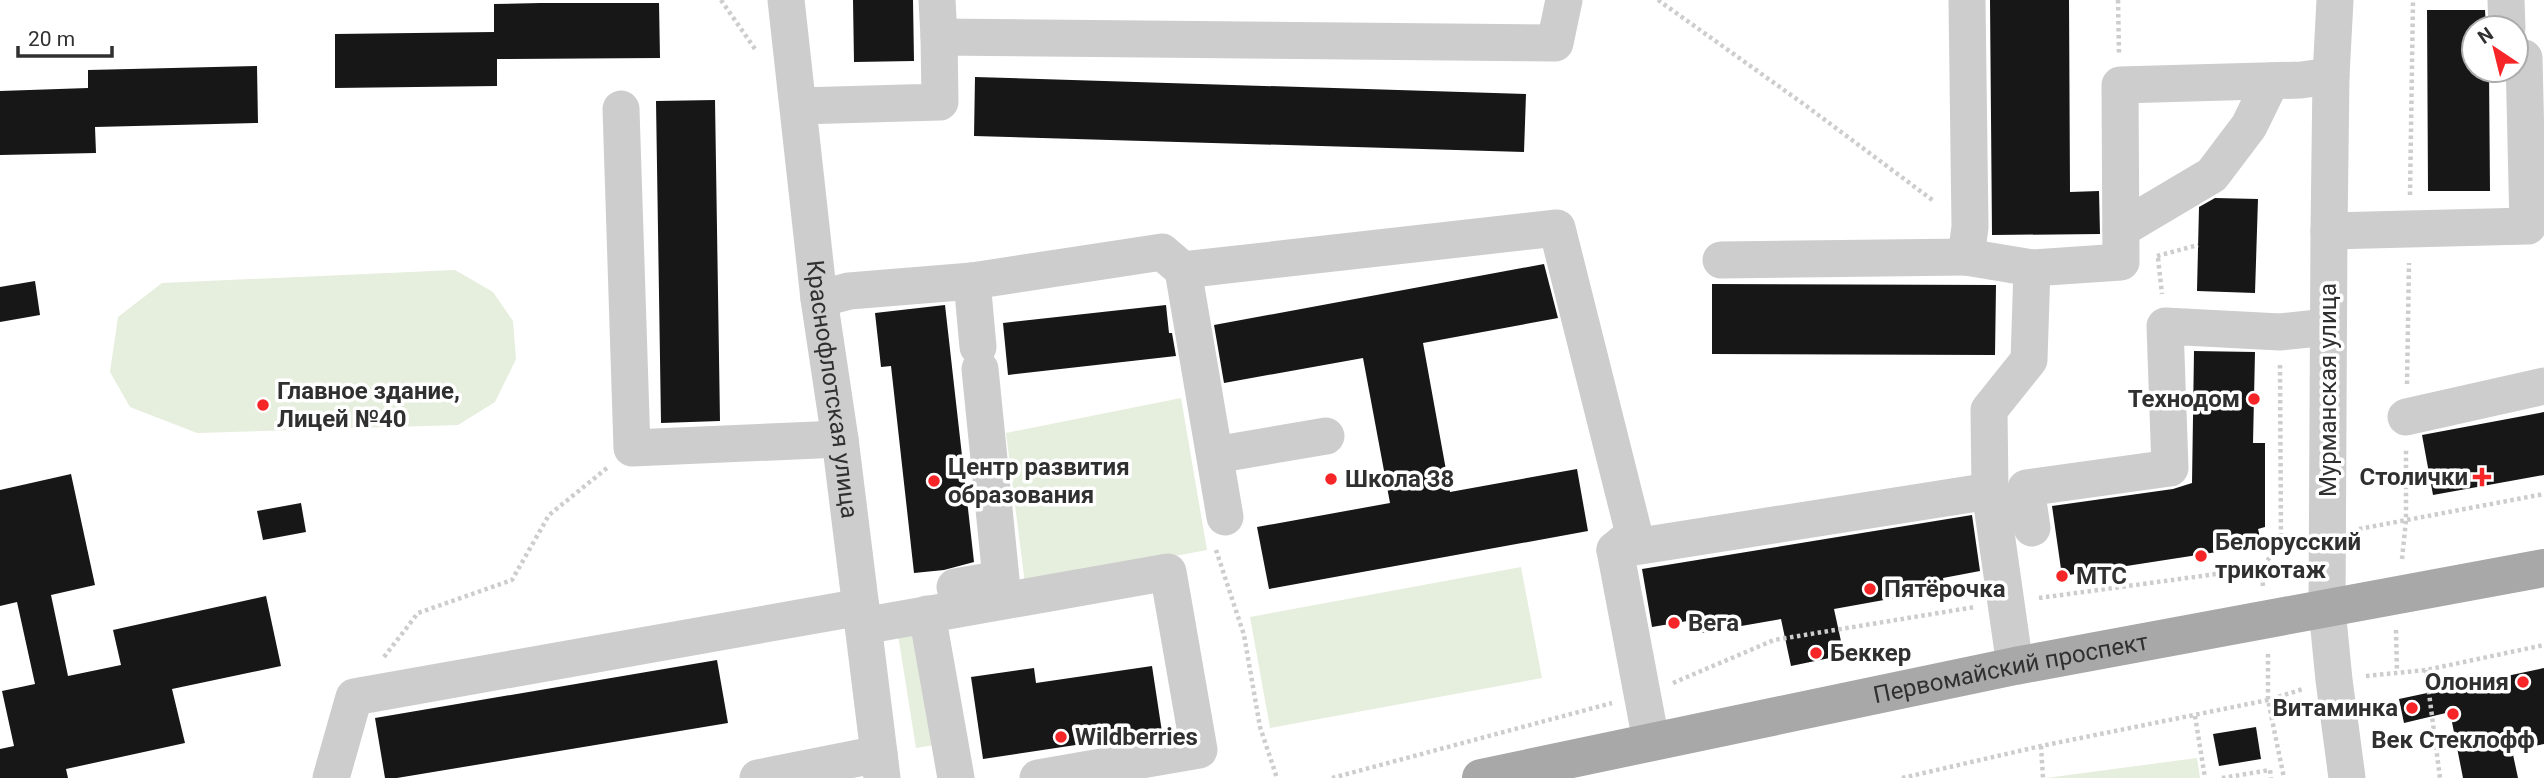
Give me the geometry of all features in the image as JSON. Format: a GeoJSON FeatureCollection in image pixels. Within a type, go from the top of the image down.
{"type":"FeatureCollection","features":[{"type":"Feature","properties":{"kind":"main road","name":"Первомайский проспект"},"geometry":{"type":"LineString","coordinates":[[1480,778],[2015,666],[2544,568]]}},
{"type":"Feature","properties":{"kind":"street","name":"Краснофлотская улица"},"geometry":{"type":"LineString","coordinates":[[786,0],[819,299],[840,439],[881,766]]}},
{"type":"Feature","properties":{"kind":"street"},"geometry":{"type":"LineString","coordinates":[[799,106],[940,102],[937,0]]}},
{"type":"Feature","properties":{"kind":"street"},"geometry":{"type":"LineString","coordinates":[[939,37],[1555,43],[1564,0]]}},
{"type":"Feature","properties":{"kind":"street"},"geometry":{"type":"LineString","coordinates":[[1967,0],[1968,242]]}},
{"type":"Feature","properties":{"kind":"street","name":"Мурманская улица"},"geometry":{"type":"LineString","coordinates":[[2335,0],[2329,231],[2328,609],[2347,778]]}},
{"type":"Feature","properties":{"kind":"street"},"geometry":{"type":"LineString","coordinates":[[1721,260],[1968,242],[2032,268],[2121,262],[2120,85],[2271,81],[2331,76]]}},
{"type":"Feature","properties":{"kind":"street"},"geometry":{"type":"LineString","coordinates":[[2121,229],[2213,174],[2249,126],[2271,81]]}},
{"type":"Feature","properties":{"kind":"street"},"geometry":{"type":"LineString","coordinates":[[2329,231],[2528,226],[2525,84]]}},
{"type":"Feature","properties":{"kind":"street"},"geometry":{"type":"LineString","coordinates":[[621,109],[632,448],[840,439]]}},
{"type":"Feature","properties":{"kind":"street"},"geometry":{"type":"LineString","coordinates":[[1183,270],[1557,228],[1633,534],[1615,551]]}},
{"type":"Feature","properties":{"kind":"street"},"geometry":{"type":"LineString","coordinates":[[819,299],[849,291],[972,281],[1162,251],[1183,270],[1215,455],[1221,533]]}},
{"type":"Feature","properties":{"kind":"street"},"geometry":{"type":"LineString","coordinates":[[2015,666],[2008,602],[1990,491],[1989,410],[2029,360],[2032,268]]}},
{"type":"Feature","properties":{"kind":"street"},"geometry":{"type":"LineString","coordinates":[[926,603],[1001,579],[972,281]]}},
{"type":"Feature","properties":{"kind":"street"},"geometry":{"type":"LineString","coordinates":[[2032,528],[2026,488],[2170,468],[2165,326],[2280,332],[2328,327]]}},
{"type":"Feature","properties":{"kind":"street"},"geometry":{"type":"LineString","coordinates":[[2406,417],[2544,386]]}},
{"type":"Feature","properties":{"kind":"street"},"geometry":{"type":"LineString","coordinates":[[1215,455],[1326,436]]}},
{"type":"Feature","properties":{"kind":"street"},"geometry":{"type":"LineString","coordinates":[[1615,551],[1990,491]]}},
{"type":"Feature","properties":{"kind":"street"},"geometry":{"type":"LineString","coordinates":[[1615,551],[1651,741]]}},
{"type":"Feature","properties":{"kind":"street"},"geometry":{"type":"LineString","coordinates":[[331,778],[354,697],[862,616],[926,603],[1168,572],[1199,750],[1038,778]]}},
{"type":"Feature","properties":{"kind":"street"},"geometry":{"type":"LineString","coordinates":[[926,603],[956,778]]}},
{"type":"Feature","properties":{"kind":"street"},"geometry":{"type":"LineString","coordinates":[[758,778],[881,766]]}},
{"type":"Feature","properties":{"kind":"path"},"geometry":{"type":"LineString","coordinates":[[1658,0],[1805,105],[1968,242]]}},
{"type":"Feature","properties":{"kind":"path"},"geometry":{"type":"LineString","coordinates":[[2118,0],[2120,85]]}},
{"type":"Feature","properties":{"kind":"path"},"geometry":{"type":"LineString","coordinates":[[2404,542],[2413,0]]}},
{"type":"Feature","properties":{"kind":"path"},"geometry":{"type":"LineString","coordinates":[[2158,256],[2198,245]]}},
{"type":"Feature","properties":{"kind":"path"},"geometry":{"type":"LineString","coordinates":[[2280,332],[2281,544],[2544,494]]}},
{"type":"Feature","properties":{"kind":"path"},"geometry":{"type":"LineString","coordinates":[[354,697],[418,613],[512,580],[549,515],[632,448]]}},
{"type":"Feature","properties":{"kind":"path"},"geometry":{"type":"LineString","coordinates":[[1221,533],[1244,635],[1260,727],[1277,778]]}},
{"type":"Feature","properties":{"kind":"path"},"geometry":{"type":"LineString","coordinates":[[1332,778],[1352,776],[1549,718],[1642,696],[1774,640],[2008,602],[2260,568]]}},
{"type":"Feature","properties":{"kind":"path"},"geometry":{"type":"LineString","coordinates":[[1902,778],[2040,746],[2195,716],[2334,680],[2426,670],[2544,645]]}},
{"type":"Feature","properties":{"kind":"path"},"geometry":{"type":"LineString","coordinates":[[2426,670],[2440,778]]}},
{"type":"Feature","properties":{"kind":"path"},"geometry":{"type":"LineString","coordinates":[[2269,699],[2284,778]]}},
{"type":"Feature","properties":{"kind":"path"},"geometry":{"type":"LineString","coordinates":[[2195,716],[2205,778]]}},
{"type":"Feature","properties":{"kind":"path"},"geometry":{"type":"LineString","coordinates":[[2040,746],[2043,778]]}},
{"type":"Feature","properties":{"kind":"path"},"geometry":{"type":"LineString","coordinates":[[2222,778],[2270,770],[2271,778]]}},
{"type":"Feature","properties":{"kind":"green space"},"geometry":{"type":"Polygon","coordinates":[[[455,270],[493,292],[513,321],[516,359],[495,402],[458,425],[197,433],[130,407],[110,372],[118,317],[162,283],[455,270]]]}},
{"type":"Feature","properties":{"kind":"green space"},"geometry":{"type":"Polygon","coordinates":[[[1181,398],[1207,550],[1025,584],[1006,433],[1181,398]]]}},
{"type":"Feature","properties":{"kind":"green space"},"geometry":{"type":"Polygon","coordinates":[[[1521,567],[1542,678],[1270,728],[1250,617],[1521,567]]]}},
{"type":"Feature","properties":{"kind":"green space"},"geometry":{"type":"Polygon","coordinates":[[[937,629],[954,742],[916,748],[898,635],[937,629]]]}},
{"type":"Feature","properties":{"kind":"green space"},"geometry":{"type":"Polygon","coordinates":[[[2197,758],[2200,778],[2046,778],[2197,758]]]}},
{"type":"Feature","properties":{"kind":"building"},"geometry":{"type":"Polygon","coordinates":[[[853,0],[913,0],[914,61],[854,62],[853,0]]]}},
{"type":"Feature","properties":{"kind":"building"},"geometry":{"type":"Polygon","coordinates":[[[1990,0],[2069,0],[2070,192],[2099,191],[2100,234],[1992,235],[1990,0]]]}},
{"type":"Feature","properties":{"kind":"building"},"geometry":{"type":"Polygon","coordinates":[[[659,3],[660,58],[497,59],[497,86],[335,88],[335,34],[494,32],[494,4],[659,3]]]}},
{"type":"Feature","properties":{"kind":"building"},"geometry":{"type":"Polygon","coordinates":[[[2427,10],[2485,10],[2485,14],[2460,14],[2460,84],[2489,84],[2490,191],[2428,191],[2427,10]]]}},
{"type":"Feature","properties":{"kind":"building"},"geometry":{"type":"Polygon","coordinates":[[[257,66],[258,123],[95,127],[96,153],[0,155],[0,91],[88,88],[88,70],[257,66]]]}},
{"type":"Feature","properties":{"kind":"building"},"geometry":{"type":"Polygon","coordinates":[[[975,77],[1526,94],[1524,152],[974,136],[975,77]]]}},
{"type":"Feature","properties":{"kind":"building"},"geometry":{"type":"Polygon","coordinates":[[[715,100],[720,421],[661,423],[656,101],[715,100]]]}},
{"type":"Feature","properties":{"kind":"building"},"geometry":{"type":"Polygon","coordinates":[[[2215,198],[2258,199],[2255,293],[2197,291],[2199,207],[2215,198]]]}},
{"type":"Feature","properties":{"kind":"building"},"geometry":{"type":"Polygon","coordinates":[[[1544,264],[1558,318],[1423,343],[1450,492],[1577,469],[1588,531],[1269,589],[1257,527],[1390,503],[1363,358],[1224,383],[1214,325],[1544,264]]]}},
{"type":"Feature","properties":{"kind":"building"},"geometry":{"type":"Polygon","coordinates":[[[35,281],[40,315],[0,322],[0,287],[35,281]]]}},
{"type":"Feature","properties":{"kind":"building"},"geometry":{"type":"Polygon","coordinates":[[[1712,284],[1996,285],[1995,355],[1712,354],[1712,284]]]}},
{"type":"Feature","properties":{"kind":"building","name":"Центр развития образования"},"geometry":{"type":"Polygon","coordinates":[[[945,305],[974,562],[944,570],[914,573],[891,366],[881,367],[875,313],[945,305]]]}},
{"type":"Feature","properties":{"kind":"building"},"geometry":{"type":"Polygon","coordinates":[[[1166,305],[1169,333],[1172,333],[1176,356],[1008,375],[1003,323],[1166,305]]]}},
{"type":"Feature","properties":{"kind":"building"},"geometry":{"type":"Polygon","coordinates":[[[2194,351],[2255,352],[2253,443],[2265,443],[2265,527],[2258,529],[2262,545],[2062,576],[2052,506],[2173,489],[2192,483],[2194,351]]]}},
{"type":"Feature","properties":{"kind":"building"},"geometry":{"type":"Polygon","coordinates":[[[2544,412],[2544,475],[2433,495],[2422,435],[2544,412]]]}},
{"type":"Feature","properties":{"kind":"building"},"geometry":{"type":"Polygon","coordinates":[[[71,474],[95,585],[51,595],[68,676],[121,665],[113,630],[266,596],[281,666],[172,689],[185,743],[66,769],[68,778],[0,778],[0,749],[14,746],[2,691],[35,684],[17,602],[0,606],[0,490],[71,474]]]}},
{"type":"Feature","properties":{"kind":"building"},"geometry":{"type":"Polygon","coordinates":[[[301,503],[306,532],[263,540],[257,511],[301,503]]]}},
{"type":"Feature","properties":{"kind":"building"},"geometry":{"type":"Polygon","coordinates":[[[1972,515],[1980,571],[1943,578],[1945,589],[1834,609],[1844,655],[1791,666],[1781,619],[1701,633],[1699,619],[1652,627],[1642,569],[1972,515]]]}},
{"type":"Feature","properties":{"kind":"building"},"geometry":{"type":"Polygon","coordinates":[[[717,660],[728,723],[385,778],[375,718],[717,660]]]}},
{"type":"Feature","properties":{"kind":"building"},"geometry":{"type":"Polygon","coordinates":[[[1152,666],[1162,732],[983,759],[971,677],[1034,668],[1036,683],[1152,666]]]}},
{"type":"Feature","properties":{"kind":"building"},"geometry":{"type":"Polygon","coordinates":[[[2544,668],[2544,744],[2512,750],[2518,778],[2463,778],[2450,712],[2404,723],[2399,699],[2544,668]]]}},
{"type":"Feature","properties":{"kind":"building"},"geometry":{"type":"Polygon","coordinates":[[[2256,727],[2261,759],[2219,766],[2213,734],[2256,727]]]}},
{"type":"Feature","properties":{"kind":"place","name":"Технодом"},"geometry":{"type":"Point","coordinates":[2254,399]}},
{"type":"Feature","properties":{"kind":"place","name":"Главное здание, Лицей №40"},"geometry":{"type":"Point","coordinates":[263,405]}},
{"type":"Feature","properties":{"kind":"place","name":"Столички"},"geometry":{"type":"Point","coordinates":[2482,477]}},
{"type":"Feature","properties":{"kind":"place","name":"Школа 38"},"geometry":{"type":"Point","coordinates":[1331,479]}},
{"type":"Feature","properties":{"kind":"place","name":"Центр развития образования"},"geometry":{"type":"Point","coordinates":[934,481]}},
{"type":"Feature","properties":{"kind":"place","name":"Белорусский трикотаж"},"geometry":{"type":"Point","coordinates":[2201,556]}},
{"type":"Feature","properties":{"kind":"place","name":"МТС"},"geometry":{"type":"Point","coordinates":[2062,576]}},
{"type":"Feature","properties":{"kind":"place","name":"Пятёрочка"},"geometry":{"type":"Point","coordinates":[1870,589]}},
{"type":"Feature","properties":{"kind":"place","name":"Вега"},"geometry":{"type":"Point","coordinates":[1674,623]}},
{"type":"Feature","properties":{"kind":"place","name":"Беккер"},"geometry":{"type":"Point","coordinates":[1816,653]}},
{"type":"Feature","properties":{"kind":"place","name":"Олония"},"geometry":{"type":"Point","coordinates":[2523,682]}},
{"type":"Feature","properties":{"kind":"place","name":"Витаминка"},"geometry":{"type":"Point","coordinates":[2412,708]}},
{"type":"Feature","properties":{"kind":"place","name":"Век Стеклофф"},"geometry":{"type":"Point","coordinates":[2453,714]}},
{"type":"Feature","properties":{"kind":"place","name":"Wildberries"},"geometry":{"type":"Point","coordinates":[1061,737]}}]}
